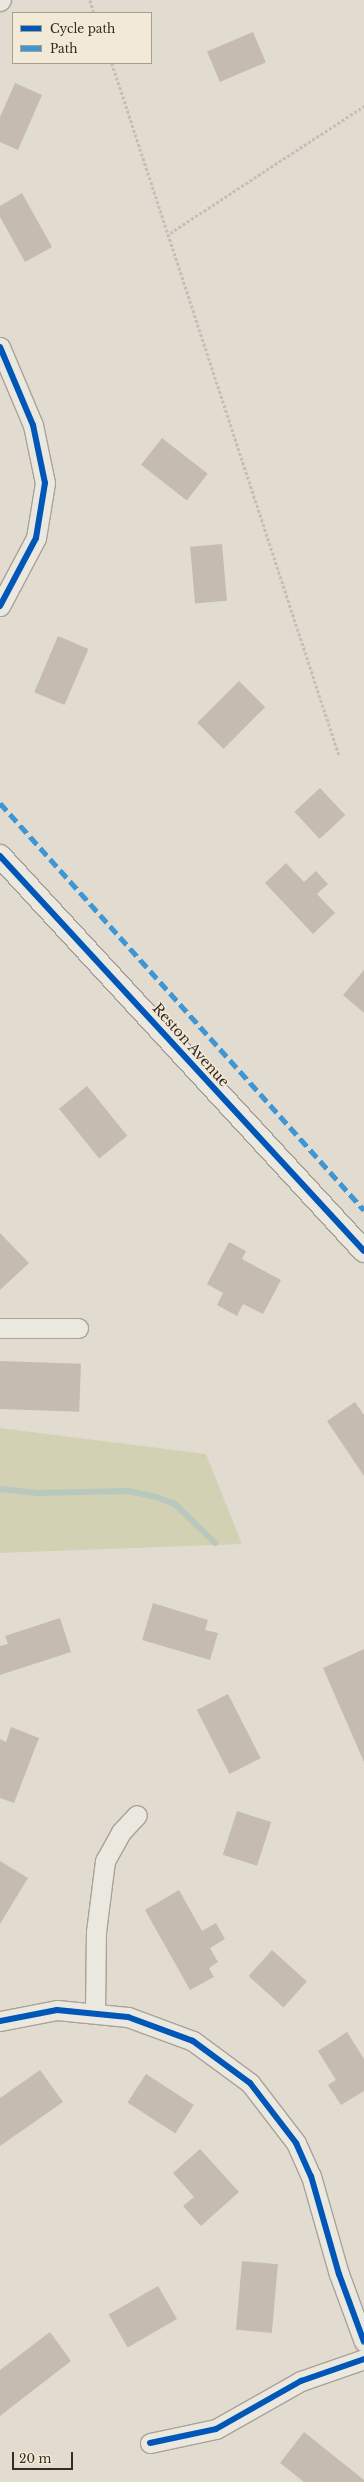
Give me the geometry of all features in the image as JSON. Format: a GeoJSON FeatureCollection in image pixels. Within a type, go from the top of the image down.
{"type":"FeatureCollection","features":[{"type":"Feature","properties":{"kind":"street"},"geometry":{"type":"LineString","coordinates":[[0,347],[33,425],[45,483],[36,538],[0,606]]}},
{"type":"Feature","properties":{"kind":"street","name":"Reston Avenue"},"geometry":{"type":"LineString","coordinates":[[0,856],[364,1251]]}},
{"type":"Feature","properties":{"kind":"street"},"geometry":{"type":"LineString","coordinates":[[0,1328],[78,1328]]}},
{"type":"Feature","properties":{"kind":"street"},"geometry":{"type":"LineString","coordinates":[[95,2012],[96,1932],[104,1869],[121,1832],[137,1814]]}},
{"type":"Feature","properties":{"kind":"street"},"geometry":{"type":"LineString","coordinates":[[0,2021],[57,2010],[95,2012],[142,2021],[193,2041],[250,2083],[277,2115],[311,2176],[339,2274],[364,2342]]}},
{"type":"Feature","properties":{"kind":"street"},"geometry":{"type":"LineString","coordinates":[[150,2443],[216,2429],[301,2381],[364,2359]]}},
{"type":"Feature","properties":{"kind":"path"},"geometry":{"type":"LineString","coordinates":[[90,0],[94,12]]}},
{"type":"Feature","properties":{"kind":"path"},"geometry":{"type":"LineString","coordinates":[[112,64],[170,232],[229,430],[339,755]]}},
{"type":"Feature","properties":{"kind":"path"},"geometry":{"type":"LineString","coordinates":[[170,232],[364,106]]}},
{"type":"Feature","properties":{"kind":"green space"},"geometry":{"type":"Polygon","coordinates":[[[0,1428],[206,1454],[242,1544],[0,1553],[0,1428]]]}},
{"type":"Feature","properties":{"kind":"building"},"geometry":{"type":"Polygon","coordinates":[[[253,32],[266,62],[220,82],[207,52],[253,32]]]}},
{"type":"Feature","properties":{"kind":"building"},"geometry":{"type":"Polygon","coordinates":[[[15,83],[42,95],[18,150],[0,142],[0,117],[15,83]]]}},
{"type":"Feature","properties":{"kind":"building"},"geometry":{"type":"Polygon","coordinates":[[[22,193],[52,247],[25,262],[0,217],[0,206],[22,193]]]}},
{"type":"Feature","properties":{"kind":"building"},"geometry":{"type":"Polygon","coordinates":[[[162,438],[208,474],[187,501],[141,465],[162,438]]]}},
{"type":"Feature","properties":{"kind":"building"},"geometry":{"type":"Polygon","coordinates":[[[222,544],[227,601],[195,604],[190,547],[222,544]]]}},
{"type":"Feature","properties":{"kind":"building"},"geometry":{"type":"Polygon","coordinates":[[[58,636],[88,649],[65,705],[34,692],[58,636]]]}},
{"type":"Feature","properties":{"kind":"building"},"geometry":{"type":"Polygon","coordinates":[[[239,681],[265,707],[223,749],[197,723],[239,681]]]}},
{"type":"Feature","properties":{"kind":"building"},"geometry":{"type":"Polygon","coordinates":[[[320,788],[345,815],[320,839],[294,812],[320,788]]]}},
{"type":"Feature","properties":{"kind":"building"},"geometry":{"type":"Polygon","coordinates":[[[286,863],[304,882],[316,871],[328,884],[317,894],[335,913],[313,934],[265,883],[286,863]]]}},
{"type":"Feature","properties":{"kind":"building"},"geometry":{"type":"Polygon","coordinates":[[[364,970],[364,1013],[343,995],[364,970]]]}},
{"type":"Feature","properties":{"kind":"building"},"geometry":{"type":"Polygon","coordinates":[[[87,1086],[127,1136],[99,1158],[59,1109],[87,1086]]]}},
{"type":"Feature","properties":{"kind":"building"},"geometry":{"type":"Polygon","coordinates":[[[0,1233],[29,1263],[0,1290],[0,1233]]]}},
{"type":"Feature","properties":{"kind":"building"},"geometry":{"type":"Polygon","coordinates":[[[229,1242],[246,1251],[242,1259],[281,1280],[263,1314],[243,1304],[237,1316],[217,1305],[223,1293],[207,1284],[229,1242]]]}},
{"type":"Feature","properties":{"kind":"building"},"geometry":{"type":"Polygon","coordinates":[[[0,1361],[81,1364],[79,1412],[0,1409],[0,1361]]]}},
{"type":"Feature","properties":{"kind":"building"},"geometry":{"type":"Polygon","coordinates":[[[355,1402],[364,1415],[364,1476],[327,1421],[355,1402]]]}},
{"type":"Feature","properties":{"kind":"building"},"geometry":{"type":"Polygon","coordinates":[[[153,1603],[208,1620],[205,1630],[218,1633],[210,1660],[142,1640],[153,1603]]]}},
{"type":"Feature","properties":{"kind":"building"},"geometry":{"type":"Polygon","coordinates":[[[60,1618],[71,1652],[0,1675],[0,1646],[8,1644],[5,1636],[60,1618]]]}},
{"type":"Feature","properties":{"kind":"building"},"geometry":{"type":"Polygon","coordinates":[[[364,1649],[364,1762],[323,1668],[364,1649]]]}},
{"type":"Feature","properties":{"kind":"building"},"geometry":{"type":"Polygon","coordinates":[[[228,1694],[261,1758],[230,1774],[197,1710],[228,1694]]]}},
{"type":"Feature","properties":{"kind":"building"},"geometry":{"type":"Polygon","coordinates":[[[11,1727],[39,1738],[14,1803],[0,1798],[0,1739],[6,1742],[11,1727]]]}},
{"type":"Feature","properties":{"kind":"building"},"geometry":{"type":"Polygon","coordinates":[[[237,1811],[271,1822],[257,1866],[223,1855],[237,1811]]]}},
{"type":"Feature","properties":{"kind":"building"},"geometry":{"type":"Polygon","coordinates":[[[0,1861],[28,1878],[0,1924],[0,1861]]]}},
{"type":"Feature","properties":{"kind":"building"},"geometry":{"type":"Polygon","coordinates":[[[179,1890],[202,1931],[216,1923],[225,1939],[210,1948],[218,1962],[209,1968],[214,1977],[190,1990],[145,1910],[179,1890]]]}},
{"type":"Feature","properties":{"kind":"building"},"geometry":{"type":"Polygon","coordinates":[[[272,1950],[307,1981],[284,2007],[249,1976],[272,1950]]]}},
{"type":"Feature","properties":{"kind":"building"},"geometry":{"type":"Polygon","coordinates":[[[347,2032],[364,2059],[364,2091],[341,2105],[328,2085],[336,2080],[318,2051],[347,2032]]]}},
{"type":"Feature","properties":{"kind":"building"},"geometry":{"type":"Polygon","coordinates":[[[40,2070],[63,2102],[0,2146],[0,2098],[40,2070]]]}},
{"type":"Feature","properties":{"kind":"building"},"geometry":{"type":"Polygon","coordinates":[[[146,2074],[194,2105],[175,2134],[127,2103],[146,2074]]]}},
{"type":"Feature","properties":{"kind":"building"},"geometry":{"type":"Polygon","coordinates":[[[200,2149],[239,2192],[201,2226],[183,2206],[194,2197],[173,2173],[200,2149]]]}},
{"type":"Feature","properties":{"kind":"building"},"geometry":{"type":"Polygon","coordinates":[[[242,2261],[278,2264],[272,2333],[236,2330],[242,2261]]]}},
{"type":"Feature","properties":{"kind":"building"},"geometry":{"type":"Polygon","coordinates":[[[158,2286],[177,2319],[128,2347],[109,2314],[158,2286]]]}},
{"type":"Feature","properties":{"kind":"building"},"geometry":{"type":"Polygon","coordinates":[[[50,2332],[71,2361],[0,2416],[0,2370],[50,2332]]]}},
{"type":"Feature","properties":{"kind":"building"},"geometry":{"type":"Polygon","coordinates":[[[304,2432],[364,2480],[364,2482],[304,2482],[280,2463],[304,2432]]]}},
{"type":"Feature","properties":{"kind":"waterway"},"geometry":{"type":"LineString","coordinates":[[0,1489],[36,1493],[128,1491],[156,1497],[175,1504],[215,1543]]}},
{"type":"Feature","properties":{"kind":"marked path"},"geometry":{"type":"LineString","coordinates":[[0,803],[364,1210]]}},
{"type":"Feature","properties":{"kind":"cycle path"},"geometry":{"type":"LineString","coordinates":[[0,347],[33,425],[45,483],[36,538],[0,606]]}},
{"type":"Feature","properties":{"kind":"cycle path"},"geometry":{"type":"LineString","coordinates":[[0,856],[364,1251]]}},
{"type":"Feature","properties":{"kind":"cycle path"},"geometry":{"type":"LineString","coordinates":[[0,2021],[57,2010],[128,2017],[193,2041],[250,2083],[296,2143],[311,2176],[339,2274],[364,2342]]}},
{"type":"Feature","properties":{"kind":"cycle path"},"geometry":{"type":"LineString","coordinates":[[150,2443],[216,2429],[301,2381],[364,2359]]}}]}
